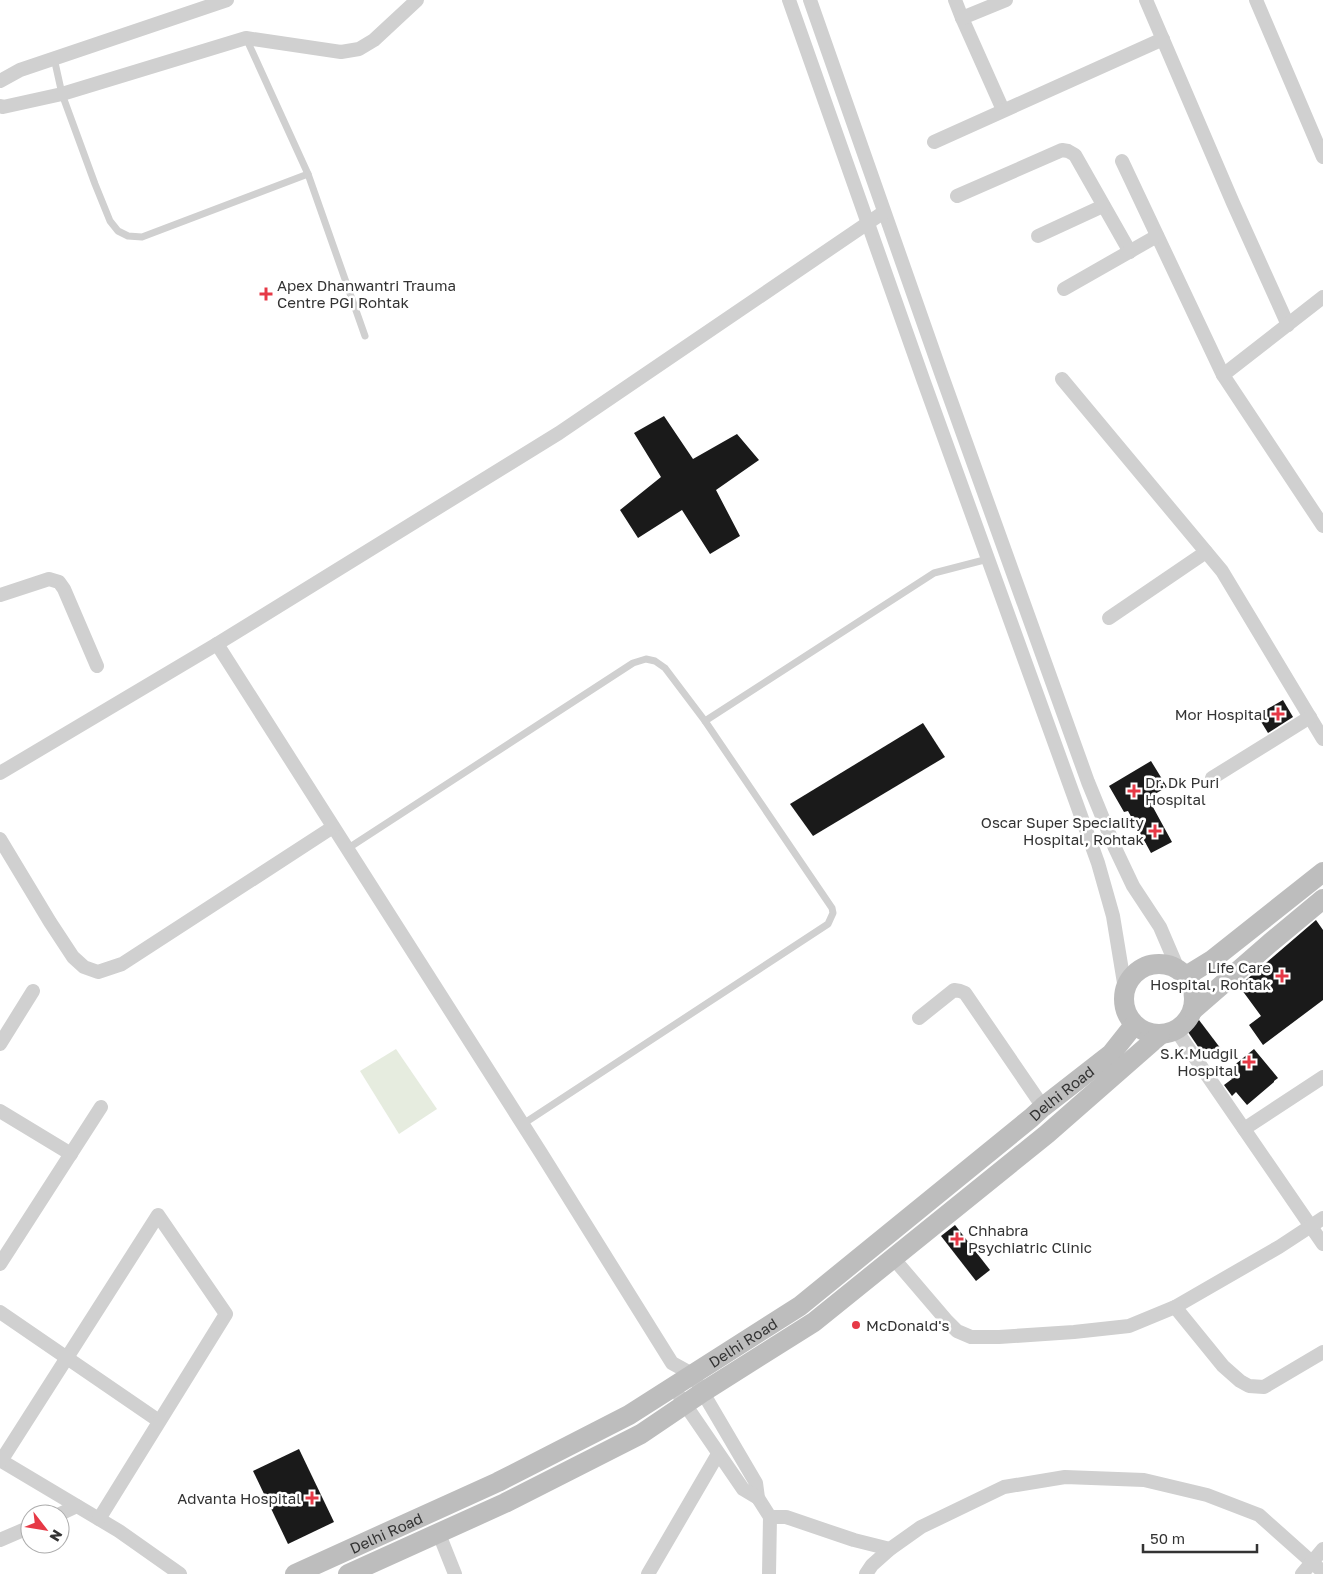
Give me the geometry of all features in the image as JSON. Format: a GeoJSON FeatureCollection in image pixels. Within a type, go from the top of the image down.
{"type":"FeatureCollection","features":[{"type":"Feature","properties":{"kind":"main road"},"geometry":{"type":"LineString","coordinates":[[1182,972],[1212,960],[1323,872]]}},
{"type":"Feature","properties":{"kind":"main road"},"geometry":{"type":"LineString","coordinates":[[1193,1010],[1194,997],[1191,984],[1182,972],[1169,965],[1157,964],[1137,971],[1125,989],[1123,1002],[1125,1011],[1134,1025],[1150,1034],[1168,1032],[1185,1023],[1193,1010],[1270,943],[1321,905]]}},
{"type":"Feature","properties":{"kind":"main road","name":"Delhi Road"},"geometry":{"type":"LineString","coordinates":[[295,1574],[498,1482],[629,1415],[800,1306],[1043,1107],[1111,1054],[1134,1025]]}},
{"type":"Feature","properties":{"kind":"main road","name":"Delhi Road"},"geometry":{"type":"LineString","coordinates":[[348,1574],[506,1504],[641,1434],[703,1392],[814,1322],[1047,1134],[1168,1032]]}},
{"type":"Feature","properties":{"kind":"street"},"geometry":{"type":"LineString","coordinates":[[0,81],[20,70],[226,0]]}},
{"type":"Feature","properties":{"kind":"street"},"geometry":{"type":"LineString","coordinates":[[0,106],[62,94],[246,38],[341,52],[359,49],[374,40],[418,0]]}},
{"type":"Feature","properties":{"kind":"street"},"geometry":{"type":"LineString","coordinates":[[789,0],[924,382],[1098,863],[1113,916],[1125,989]]}},
{"type":"Feature","properties":{"kind":"street"},"geometry":{"type":"LineString","coordinates":[[810,0],[941,373],[1088,782],[1133,886],[1160,927],[1182,972]]}},
{"type":"Feature","properties":{"kind":"street"},"geometry":{"type":"LineString","coordinates":[[955,0],[1003,110]]}},
{"type":"Feature","properties":{"kind":"street"},"geometry":{"type":"LineString","coordinates":[[962,18],[1006,0]]}},
{"type":"Feature","properties":{"kind":"street"},"geometry":{"type":"LineString","coordinates":[[1146,0],[1233,203],[1288,325]]}},
{"type":"Feature","properties":{"kind":"street"},"geometry":{"type":"LineString","coordinates":[[1256,0],[1323,157]]}},
{"type":"Feature","properties":{"kind":"street"},"geometry":{"type":"LineString","coordinates":[[934,142],[1163,40]]}},
{"type":"Feature","properties":{"kind":"street"},"geometry":{"type":"LineString","coordinates":[[957,196],[1062,150],[1068,151],[1075,155],[1130,252]]}},
{"type":"Feature","properties":{"kind":"street"},"geometry":{"type":"LineString","coordinates":[[1122,161],[1223,375],[1323,526]]}},
{"type":"Feature","properties":{"kind":"street"},"geometry":{"type":"LineString","coordinates":[[1038,236],[1103,206]]}},
{"type":"Feature","properties":{"kind":"street"},"geometry":{"type":"LineString","coordinates":[[0,773],[217,644],[559,433],[884,212]]}},
{"type":"Feature","properties":{"kind":"street"},"geometry":{"type":"LineString","coordinates":[[1064,289],[1158,236]]}},
{"type":"Feature","properties":{"kind":"street"},"geometry":{"type":"LineString","coordinates":[[1223,375],[1323,297]]}},
{"type":"Feature","properties":{"kind":"street"},"geometry":{"type":"LineString","coordinates":[[924,382],[941,373]]}},
{"type":"Feature","properties":{"kind":"street"},"geometry":{"type":"LineString","coordinates":[[1062,379],[1222,571],[1323,738]]}},
{"type":"Feature","properties":{"kind":"street"},"geometry":{"type":"LineString","coordinates":[[1109,618],[1206,552]]}},
{"type":"Feature","properties":{"kind":"street"},"geometry":{"type":"LineString","coordinates":[[0,595],[49,579],[59,582],[64,589],[97,666]]}},
{"type":"Feature","properties":{"kind":"street"},"geometry":{"type":"LineString","coordinates":[[217,644],[523,1124],[672,1363],[674,1387],[685,1405],[743,1489],[758,1498]]}},
{"type":"Feature","properties":{"kind":"street"},"geometry":{"type":"LineString","coordinates":[[1212,778],[1310,717]]}},
{"type":"Feature","properties":{"kind":"street"},"geometry":{"type":"LineString","coordinates":[[0,839],[73,957],[84,967],[98,972],[122,964],[333,827]]}},
{"type":"Feature","properties":{"kind":"street"},"geometry":{"type":"LineString","coordinates":[[919,1018],[954,990],[960,990],[964,993],[1043,1107]]}},
{"type":"Feature","properties":{"kind":"street"},"geometry":{"type":"LineString","coordinates":[[0,1044],[33,991]]}},
{"type":"Feature","properties":{"kind":"street"},"geometry":{"type":"LineString","coordinates":[[1168,1032],[1244,1129],[1323,1244]]}},
{"type":"Feature","properties":{"kind":"street"},"geometry":{"type":"LineString","coordinates":[[1244,1129],[1323,1077]]}},
{"type":"Feature","properties":{"kind":"street"},"geometry":{"type":"LineString","coordinates":[[0,1264],[101,1106]]}},
{"type":"Feature","properties":{"kind":"street"},"geometry":{"type":"LineString","coordinates":[[0,1112],[71,1154]]}},
{"type":"Feature","properties":{"kind":"street"},"geometry":{"type":"LineString","coordinates":[[99,1519],[226,1314],[158,1214],[0,1460],[119,1531],[180,1574]]}},
{"type":"Feature","properties":{"kind":"street"},"geometry":{"type":"LineString","coordinates":[[894,1259],[957,1331],[972,1337],[1074,1332],[1129,1326],[1175,1307],[1279,1247],[1323,1218]]}},
{"type":"Feature","properties":{"kind":"street"},"geometry":{"type":"LineString","coordinates":[[1175,1307],[1223,1366],[1240,1381],[1250,1386],[1264,1387],[1323,1352]]}},
{"type":"Feature","properties":{"kind":"street"},"geometry":{"type":"LineString","coordinates":[[0,1312],[159,1422]]}},
{"type":"Feature","properties":{"kind":"street"},"geometry":{"type":"LineString","coordinates":[[672,1363],[692,1374],[756,1483],[758,1498],[770,1517],[769,1574]]}},
{"type":"Feature","properties":{"kind":"street"},"geometry":{"type":"LineString","coordinates":[[648,1574],[718,1454]]}},
{"type":"Feature","properties":{"kind":"street"},"geometry":{"type":"LineString","coordinates":[[866,1574],[872,1565],[890,1549],[921,1528],[1004,1487],[1065,1478],[1144,1480],[1207,1496],[1258,1515],[1323,1572]]}},
{"type":"Feature","properties":{"kind":"street"},"geometry":{"type":"LineString","coordinates":[[70,1509],[77,1506]]}},
{"type":"Feature","properties":{"kind":"street"},"geometry":{"type":"LineString","coordinates":[[770,1517],[786,1517],[854,1540],[890,1549]]}},
{"type":"Feature","properties":{"kind":"street"},"geometry":{"type":"LineString","coordinates":[[0,1540],[20,1531]]}},
{"type":"Feature","properties":{"kind":"street"},"geometry":{"type":"LineString","coordinates":[[438,1534],[455,1574]]}},
{"type":"Feature","properties":{"kind":"street"},"geometry":{"type":"LineString","coordinates":[[1302,1574],[1323,1549]]}},
{"type":"Feature","properties":{"kind":"lane"},"geometry":{"type":"LineString","coordinates":[[246,38],[308,174],[365,336]]}},
{"type":"Feature","properties":{"kind":"lane"},"geometry":{"type":"LineString","coordinates":[[54,58],[62,94],[94,184],[110,221],[118,231],[128,236],[142,237],[308,174]]}},
{"type":"Feature","properties":{"kind":"lane"},"geometry":{"type":"LineString","coordinates":[[705,721],[934,572],[988,559]]}},
{"type":"Feature","properties":{"kind":"lane"},"geometry":{"type":"LineString","coordinates":[[347,849],[634,663],[646,659],[655,661],[665,668],[705,721],[832,908],[828,924],[820,930],[523,1124]]}},
{"type":"Feature","properties":{"kind":"shaded area"},"geometry":{"type":"Polygon","coordinates":[[[396,1049],[437,1109],[399,1134],[360,1071],[396,1049]]]}},
{"type":"Feature","properties":{"kind":"building"},"geometry":{"type":"Polygon","coordinates":[[[664,416],[693,459],[737,434],[759,460],[716,490],[740,536],[710,554],[682,510],[638,538],[620,510],[661,477],[634,433],[664,416]]]}},
{"type":"Feature","properties":{"kind":"building"},"geometry":{"type":"Polygon","coordinates":[[[1283,700],[1293,717],[1268,733],[1257,715],[1283,700]]]}},
{"type":"Feature","properties":{"kind":"building"},"geometry":{"type":"Polygon","coordinates":[[[923,723],[945,757],[813,836],[790,804],[923,723]]]}},
{"type":"Feature","properties":{"kind":"building"},"geometry":{"type":"Polygon","coordinates":[[[1151,761],[1167,787],[1148,798],[1172,842],[1151,853],[1128,811],[1124,812],[1109,786],[1151,761]]]}},
{"type":"Feature","properties":{"kind":"building"},"geometry":{"type":"Polygon","coordinates":[[[1316,920],[1323,930],[1323,1000],[1263,1045],[1249,1025],[1261,1016],[1239,986],[1316,920]]]}},
{"type":"Feature","properties":{"kind":"building"},"geometry":{"type":"Polygon","coordinates":[[[1199,1020],[1221,1049],[1207,1060],[1186,1029],[1199,1020]]]}},
{"type":"Feature","properties":{"kind":"building"},"geometry":{"type":"Polygon","coordinates":[[[1254,1049],[1278,1078],[1247,1105],[1236,1092],[1232,1096],[1224,1085],[1232,1079],[1226,1072],[1254,1049]]]}},
{"type":"Feature","properties":{"kind":"building"},"geometry":{"type":"Polygon","coordinates":[[[955,1225],[990,1270],[976,1281],[941,1236],[955,1225]]]}},
{"type":"Feature","properties":{"kind":"building"},"geometry":{"type":"Polygon","coordinates":[[[299,1449],[334,1522],[288,1544],[253,1471],[299,1449]]]}},
{"type":"Feature","properties":{"kind":"place","name":"Apex Dhanwantri Trauma Centre PGI Rohtak"},"geometry":{"type":"Point","coordinates":[266,294]}},
{"type":"Feature","properties":{"kind":"place","name":"Mor Hospital"},"geometry":{"type":"Point","coordinates":[1278,714]}},
{"type":"Feature","properties":{"kind":"place","name":"Dr. Dk Puri Hospital"},"geometry":{"type":"Point","coordinates":[1134,791]}},
{"type":"Feature","properties":{"kind":"place","name":"Oscar Super Speciality Hospital, Rohtak"},"geometry":{"type":"Point","coordinates":[1155,831]}},
{"type":"Feature","properties":{"kind":"place","name":"Life Care Hospital, Rohtak"},"geometry":{"type":"Point","coordinates":[1282,976]}},
{"type":"Feature","properties":{"kind":"place","name":"S.K.Mudgil Hospital"},"geometry":{"type":"Point","coordinates":[1249,1062]}},
{"type":"Feature","properties":{"kind":"place","name":"Chhabra Psychiatric Clinic"},"geometry":{"type":"Point","coordinates":[957,1239]}},
{"type":"Feature","properties":{"kind":"place","name":"McDonald's"},"geometry":{"type":"Point","coordinates":[856,1325]}},
{"type":"Feature","properties":{"kind":"place","name":"Advanta Hospital"},"geometry":{"type":"Point","coordinates":[312,1498]}}]}
